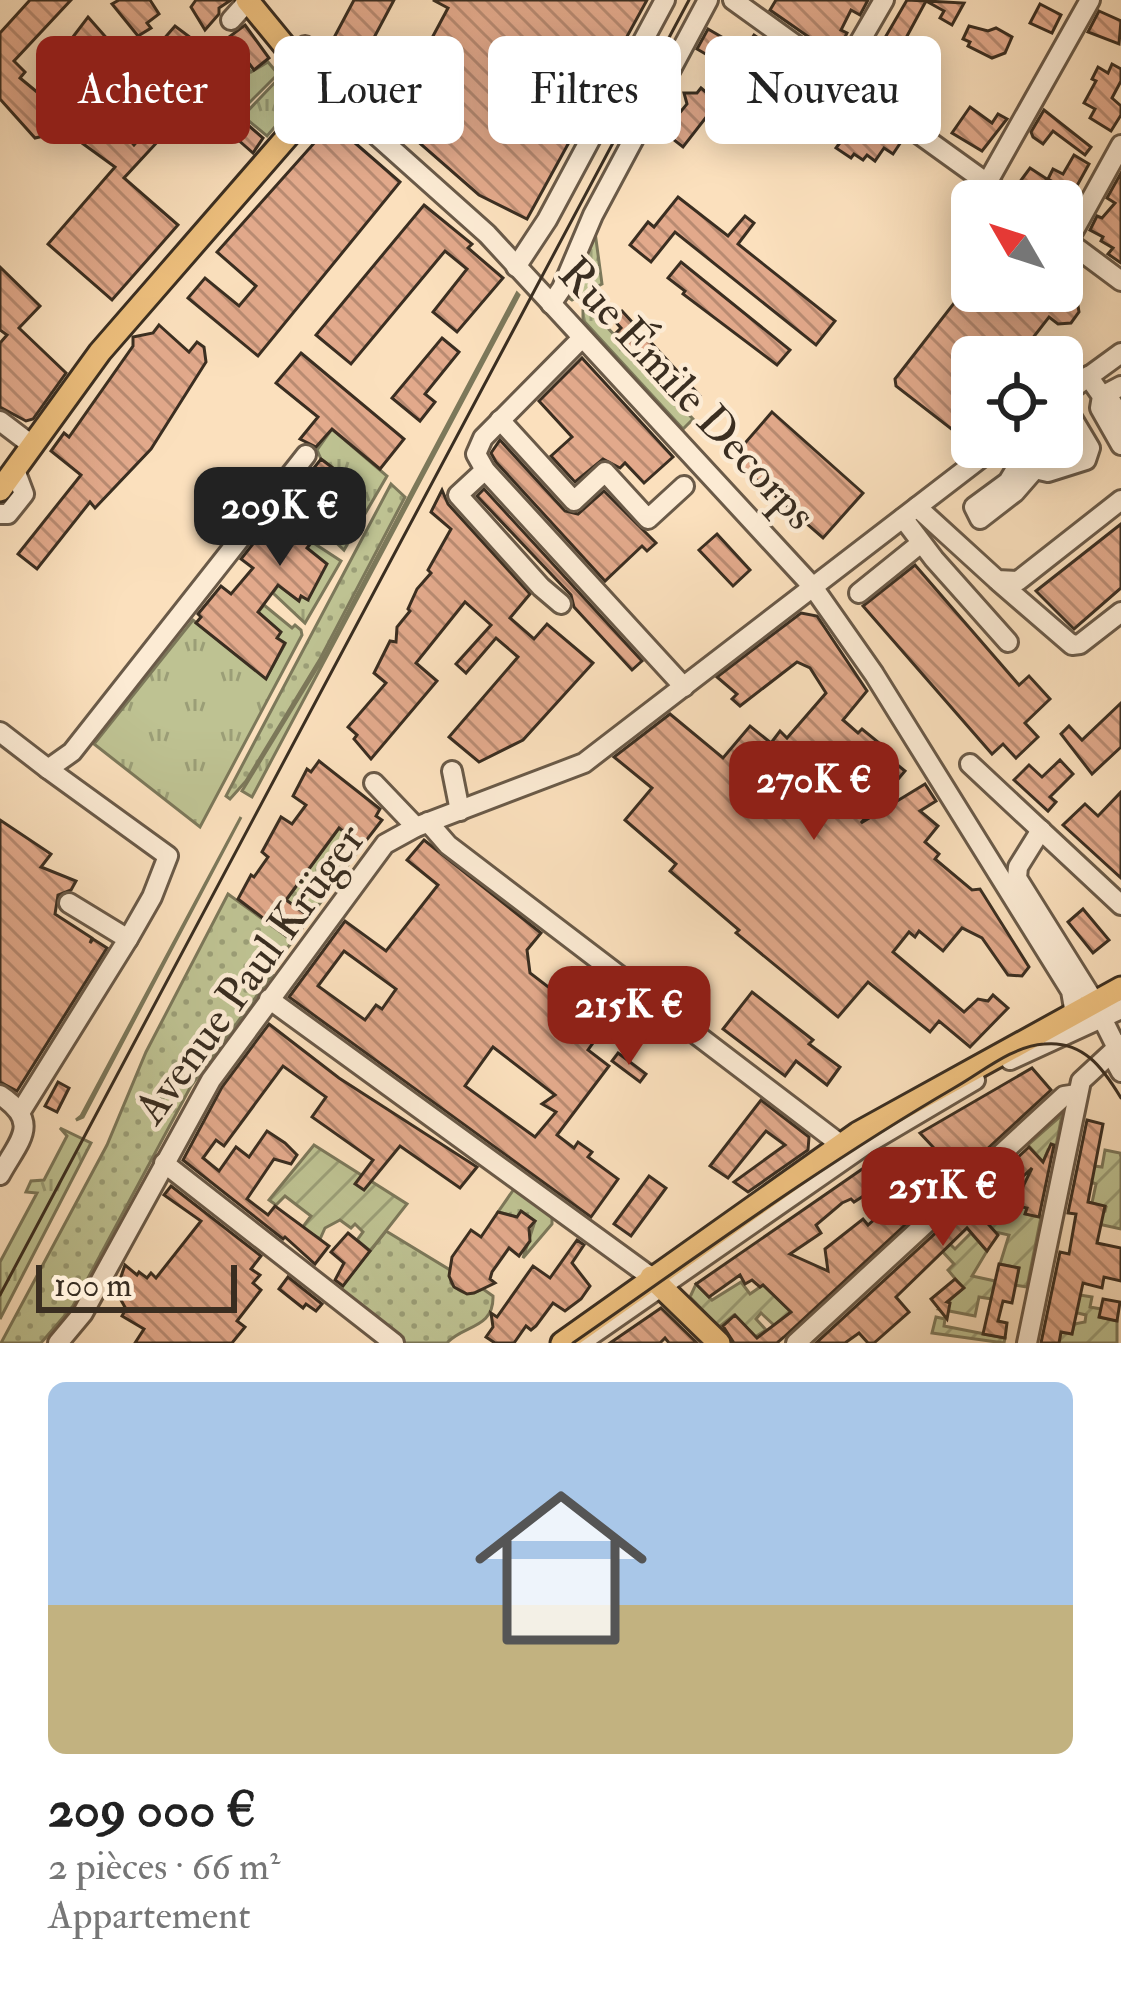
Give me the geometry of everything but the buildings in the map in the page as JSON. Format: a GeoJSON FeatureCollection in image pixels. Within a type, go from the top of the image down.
{"type":"FeatureCollection","features":[{"type":"Feature","properties":{"kind":"main road","name":"Rue Émile Decorps"},"geometry":{"type":"LineString","coordinates":[[248,1],[277,36]]}},
{"type":"Feature","properties":{"kind":"main road"},"geometry":{"type":"LineString","coordinates":[[0,490],[100,352],[297,144]]}},
{"type":"Feature","properties":{"kind":"main road"},"geometry":{"type":"LineString","coordinates":[[562,1343],[656,1282],[840,1144],[1090,1013],[1121,988]]}},
{"type":"Feature","properties":{"kind":"main road"},"geometry":{"type":"LineString","coordinates":[[656,1282],[719,1343]]}},
{"type":"Feature","properties":{"kind":"street"},"geometry":{"type":"LineString","coordinates":[[516,267],[556,203],[665,0]]}},
{"type":"Feature","properties":{"kind":"street"},"geometry":{"type":"LineString","coordinates":[[550,304],[708,0]]}},
{"type":"Feature","properties":{"kind":"street"},"geometry":{"type":"LineString","coordinates":[[733,0],[784,36]]}},
{"type":"Feature","properties":{"kind":"street"},"geometry":{"type":"LineString","coordinates":[[863,36],[884,0]]}},
{"type":"Feature","properties":{"kind":"street"},"geometry":{"type":"LineString","coordinates":[[989,180],[1090,0]]}},
{"type":"Feature","properties":{"kind":"street"},"geometry":{"type":"LineString","coordinates":[[231,20],[248,1]]}},
{"type":"Feature","properties":{"kind":"street","name":"Rue Émile Decorps"},"geometry":{"type":"LineString","coordinates":[[392,144],[487,235],[813,587],[1014,889],[1090,1013],[1119,1046]]}},
{"type":"Feature","properties":{"kind":"street"},"geometry":{"type":"LineString","coordinates":[[933,144],[983,180]]}},
{"type":"Feature","properties":{"kind":"street"},"geometry":{"type":"LineString","coordinates":[[1083,214],[1121,145]]}},
{"type":"Feature","properties":{"kind":"street"},"geometry":{"type":"LineString","coordinates":[[1083,252],[1121,281]]}},
{"type":"Feature","properties":{"kind":"street"},"geometry":{"type":"LineString","coordinates":[[1083,380],[1121,336]]}},
{"type":"Feature","properties":{"kind":"street"},"geometry":{"type":"LineString","coordinates":[[582,338],[500,420],[477,446],[476,454],[485,470],[684,687]]}},
{"type":"Feature","properties":{"kind":"street"},"geometry":{"type":"LineString","coordinates":[[1083,380],[1121,353]]}},
{"type":"Feature","properties":{"kind":"street"},"geometry":{"type":"LineString","coordinates":[[1083,380],[1112,401],[1121,418]]}},
{"type":"Feature","properties":{"kind":"street"},"geometry":{"type":"LineString","coordinates":[[1102,396],[1121,386]]}},
{"type":"Feature","properties":{"kind":"street"},"geometry":{"type":"LineString","coordinates":[[1102,396],[1100,408],[1121,445]]}},
{"type":"Feature","properties":{"kind":"street"},"geometry":{"type":"LineString","coordinates":[[500,420],[574,501],[605,472],[648,519],[684,486]]}},
{"type":"Feature","properties":{"kind":"street"},"geometry":{"type":"LineString","coordinates":[[0,421],[33,446]]}},
{"type":"Feature","properties":{"kind":"street"},"geometry":{"type":"LineString","coordinates":[[1083,436],[1090,448],[1083,461]]}},
{"type":"Feature","properties":{"kind":"street"},"geometry":{"type":"LineString","coordinates":[[48,769],[72,752],[306,455]]}},
{"type":"Feature","properties":{"kind":"street","name":"Avenue Paul Krüger"},"geometry":{"type":"LineString","coordinates":[[58,1343],[83,1313],[211,1081],[385,844],[422,824],[574,768],[613,731],[684,687],[968,468]]}},
{"type":"Feature","properties":{"kind":"street"},"geometry":{"type":"LineString","coordinates":[[1017,468],[1008,482],[974,507],[980,518],[1016,492],[1035,470],[1061,468]]}},
{"type":"Feature","properties":{"kind":"street"},"geometry":{"type":"LineString","coordinates":[[0,514],[8,514],[24,494],[15,470]]}},
{"type":"Feature","properties":{"kind":"street"},"geometry":{"type":"LineString","coordinates":[[485,470],[458,495],[561,604]]}},
{"type":"Feature","properties":{"kind":"street"},"geometry":{"type":"LineString","coordinates":[[998,580],[1018,580],[1121,500]]}},
{"type":"Feature","properties":{"kind":"street"},"geometry":{"type":"LineString","coordinates":[[910,513],[922,543],[1007,642]]}},
{"type":"Feature","properties":{"kind":"street"},"geometry":{"type":"LineString","coordinates":[[910,513],[998,580],[1072,645],[1121,613]]}},
{"type":"Feature","properties":{"kind":"street"},"geometry":{"type":"LineString","coordinates":[[859,592],[922,543]]}},
{"type":"Feature","properties":{"kind":"street"},"geometry":{"type":"LineString","coordinates":[[0,732],[168,856],[128,939],[21,1111],[24,1129],[0,1175]]}},
{"type":"Feature","properties":{"kind":"street"},"geometry":{"type":"LineString","coordinates":[[970,764],[1121,905]]}},
{"type":"Feature","properties":{"kind":"street"},"geometry":{"type":"LineString","coordinates":[[452,771],[460,811]]}},
{"type":"Feature","properties":{"kind":"street"},"geometry":{"type":"LineString","coordinates":[[374,783],[453,849],[840,1144]]}},
{"type":"Feature","properties":{"kind":"street"},"geometry":{"type":"LineString","coordinates":[[1014,889],[1021,863],[1047,835]]}},
{"type":"Feature","properties":{"kind":"street"},"geometry":{"type":"LineString","coordinates":[[70,903],[128,939]]}},
{"type":"Feature","properties":{"kind":"street"},"geometry":{"type":"LineString","coordinates":[[269,999],[656,1282]]}},
{"type":"Feature","properties":{"kind":"street"},"geometry":{"type":"LineString","coordinates":[[580,1343],[656,1282],[865,1145],[1090,1013],[1121,1010]]}},
{"type":"Feature","properties":{"kind":"street"},"geometry":{"type":"LineString","coordinates":[[1119,1046],[1116,1063],[1121,1072]]}},
{"type":"Feature","properties":{"kind":"street"},"geometry":{"type":"LineString","coordinates":[[1027,1343],[1081,1081],[1119,1046]]}},
{"type":"Feature","properties":{"kind":"street"},"geometry":{"type":"LineString","coordinates":[[796,1343],[1064,1096],[1077,1094]]}},
{"type":"Feature","properties":{"kind":"street"},"geometry":{"type":"LineString","coordinates":[[0,1095],[21,1111]]}},
{"type":"Feature","properties":{"kind":"street"},"geometry":{"type":"LineString","coordinates":[[164,1163],[394,1343]]}},
{"type":"Feature","properties":{"kind":"green space"},"geometry":{"type":"Polygon","coordinates":[[[268,62],[274,78],[250,102],[250,71],[268,62]]]}},
{"type":"Feature","properties":{"kind":"green space"},"geometry":{"type":"Polygon","coordinates":[[[274,83],[274,128],[267,136],[250,122],[250,109],[274,83]]]}},
{"type":"Feature","properties":{"kind":"green space"},"geometry":{"type":"Polygon","coordinates":[[[595,232],[602,284],[572,300],[569,298],[595,232]]]}},
{"type":"Feature","properties":{"kind":"green space"},"geometry":{"type":"Polygon","coordinates":[[[517,293],[252,797],[242,791],[325,655],[517,293]]]}},
{"type":"Feature","properties":{"kind":"green space"},"geometry":{"type":"Polygon","coordinates":[[[603,296],[613,316],[605,325],[693,419],[683,429],[583,320],[583,310],[603,296]]]}},
{"type":"Feature","properties":{"kind":"green space"},"geometry":{"type":"Polygon","coordinates":[[[332,429],[387,476],[344,550],[322,529],[327,522],[343,534],[361,501],[354,495],[358,487],[321,459],[317,450],[332,429]]]}},
{"type":"Feature","properties":{"kind":"green space"},"geometry":{"type":"Polygon","coordinates":[[[391,484],[405,497],[320,659],[246,781],[230,799],[226,796],[391,484]]]}},
{"type":"Feature","properties":{"kind":"green space"},"geometry":{"type":"Polygon","coordinates":[[[312,542],[341,561],[305,623],[273,593],[278,585],[298,600],[301,596],[308,600],[307,548],[312,542]]]}},
{"type":"Feature","properties":{"kind":"green space"},"geometry":{"type":"Polygon","coordinates":[[[264,605],[302,635],[200,827],[94,744],[193,620],[266,678],[285,644],[277,638],[280,632],[258,612],[264,605]]]}},
{"type":"Feature","properties":{"kind":"green space"},"geometry":{"type":"Polygon","coordinates":[[[241,817],[83,1117],[76,1120],[81,1116],[241,817]]]}},
{"type":"Feature","properties":{"kind":"green space"},"geometry":{"type":"Polygon","coordinates":[[[339,828],[362,846],[310,917],[286,900],[339,828]]]}},
{"type":"Feature","properties":{"kind":"green space"},"geometry":{"type":"Polygon","coordinates":[[[228,894],[293,941],[266,965],[265,971],[272,975],[191,1086],[73,1306],[41,1343],[1,1343],[107,1145],[146,1052],[228,894]]]}},
{"type":"Feature","properties":{"kind":"green space"},"geometry":{"type":"Polygon","coordinates":[[[1062,1115],[1055,1151],[1048,1150],[1043,1162],[1028,1145],[1062,1115]]]}},
{"type":"Feature","properties":{"kind":"green space"},"geometry":{"type":"Polygon","coordinates":[[[60,1128],[91,1143],[0,1319],[0,1262],[37,1193],[26,1192],[31,1181],[44,1180],[67,1136],[60,1128]]]}},
{"type":"Feature","properties":{"kind":"green space"},"geometry":{"type":"Polygon","coordinates":[[[314,1145],[407,1204],[370,1251],[357,1240],[363,1232],[355,1224],[351,1228],[340,1220],[325,1228],[320,1239],[302,1228],[311,1216],[285,1196],[276,1205],[269,1200],[314,1145]]]}},
{"type":"Feature","properties":{"kind":"green space"},"geometry":{"type":"Polygon","coordinates":[[[1105,1150],[1121,1157],[1121,1229],[1094,1223],[1097,1210],[1106,1207],[1092,1203],[1096,1184],[1091,1182],[1094,1166],[1102,1167],[1105,1150]]]}},
{"type":"Feature","properties":{"kind":"green space"},"geometry":{"type":"Polygon","coordinates":[[[990,1180],[1012,1205],[1027,1207],[1026,1214],[1041,1217],[1027,1287],[1015,1285],[1019,1268],[1000,1264],[1009,1235],[995,1232],[981,1216],[983,1197],[978,1191],[990,1180]]]}},
{"type":"Feature","properties":{"kind":"green space"},"geometry":{"type":"Polygon","coordinates":[[[514,1189],[552,1216],[552,1224],[523,1258],[535,1221],[522,1212],[517,1217],[498,1212],[514,1189]]]}},
{"type":"Feature","properties":{"kind":"green space"},"geometry":{"type":"Polygon","coordinates":[[[386,1231],[450,1270],[451,1283],[458,1290],[483,1289],[493,1296],[483,1321],[447,1343],[405,1343],[338,1291],[386,1231]]]}},
{"type":"Feature","properties":{"kind":"green space"},"geometry":{"type":"Polygon","coordinates":[[[971,1233],[987,1251],[972,1276],[995,1281],[992,1299],[979,1297],[975,1316],[939,1309],[963,1288],[948,1270],[954,1264],[942,1251],[950,1244],[955,1249],[971,1233]]]}},
{"type":"Feature","properties":{"kind":"green space"},"geometry":{"type":"Polygon","coordinates":[[[741,1282],[750,1294],[763,1285],[791,1312],[775,1326],[761,1313],[756,1319],[766,1330],[755,1337],[734,1315],[719,1327],[690,1297],[696,1284],[712,1300],[741,1282]]]}},
{"type":"Feature","properties":{"kind":"green space"},"geometry":{"type":"Polygon","coordinates":[[[1080,1295],[1092,1297],[1090,1307],[1101,1309],[1100,1317],[1117,1321],[1117,1343],[1059,1343],[1061,1332],[1072,1334],[1074,1324],[1085,1322],[1086,1315],[1073,1312],[1080,1295]]]}},
{"type":"Feature","properties":{"kind":"green space"},"geometry":{"type":"Polygon","coordinates":[[[936,1317],[945,1319],[944,1326],[1005,1338],[1004,1343],[932,1333],[936,1317]]]}},
{"type":"Feature","properties":{"kind":"tram line"},"geometry":{"type":"LineString","coordinates":[[0,1295],[689,0]]}},
{"type":"Feature","properties":{"kind":"tram line"},"geometry":{"type":"LineString","coordinates":[[573,1343],[856,1148],[1020,1050],[1058,1044],[1081,1051],[1121,1098]]}}]}
